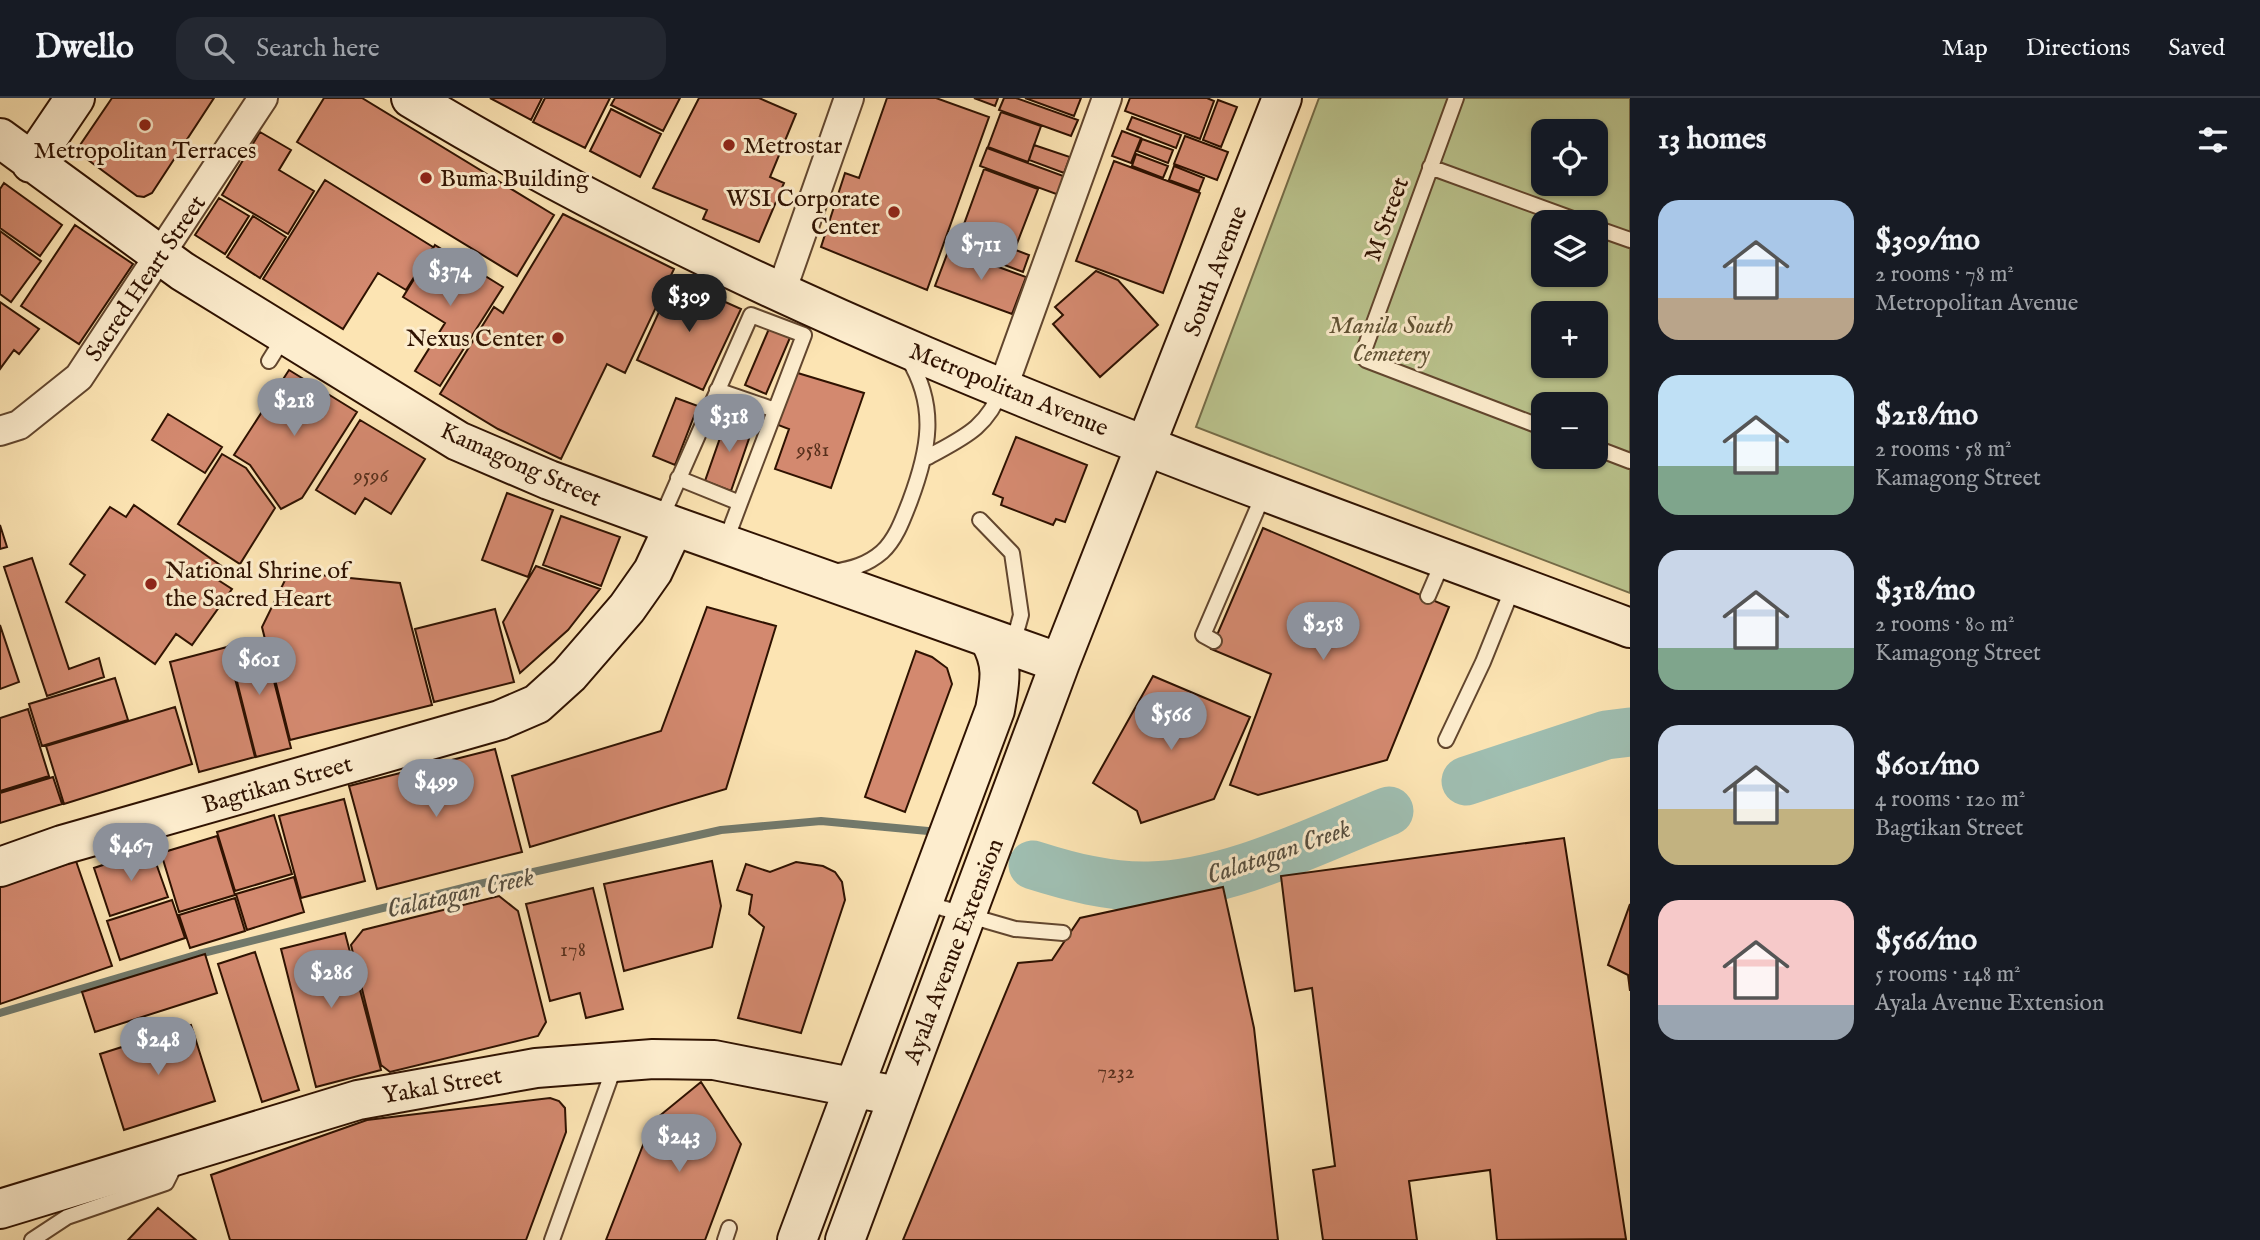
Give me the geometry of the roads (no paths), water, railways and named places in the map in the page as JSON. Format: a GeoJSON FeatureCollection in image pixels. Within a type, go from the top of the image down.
{"type":"FeatureCollection","features":[{"type":"Feature","properties":{"kind":"main road"},"geometry":{"type":"LineString","coordinates":[[31,163],[75,98]]}},
{"type":"Feature","properties":{"kind":"main road","name":"Metropolitan Avenue"},"geometry":{"type":"LineString","coordinates":[[411,98],[776,307],[900,344],[1147,444],[1630,628]]}},
{"type":"Feature","properties":{"kind":"main road","name":"South Avenue"},"geometry":{"type":"LineString","coordinates":[[1147,444],[1282,98]]}},
{"type":"Feature","properties":{"kind":"main road","name":"Kamagong Street"},"geometry":{"type":"LineString","coordinates":[[0,138],[161,256],[277,349],[458,441],[550,480],[667,524],[1060,663]]}},
{"type":"Feature","properties":{"kind":"main road","name":"Ayala Avenue Extension"},"geometry":{"type":"LineString","coordinates":[[845,1240],[1060,663],[1147,444]]}},
{"type":"Feature","properties":{"kind":"main road","name":"Bagtikan Street"},"geometry":{"type":"LineString","coordinates":[[0,867],[62,845],[500,720],[537,704],[569,675],[627,608],[653,571],[667,524]]}},
{"type":"Feature","properties":{"kind":"main road","name":"Ayala Avenue Extension"},"geometry":{"type":"LineString","coordinates":[[797,1240],[852,1086],[995,710],[1002,672],[999,656],[1001,643]]}},
{"type":"Feature","properties":{"kind":"main road","name":"Ayala Avenue Extension"},"geometry":{"type":"LineString","coordinates":[[995,710],[1025,682],[1060,663]]}},
{"type":"Feature","properties":{"kind":"main road","name":"Yakal Street"},"geometry":{"type":"LineString","coordinates":[[0,1209],[358,1100],[537,1068],[616,1061],[714,1060],[897,1096]]}},
{"type":"Feature","properties":{"kind":"street","name":"Sacred Heart Street"},"geometry":{"type":"LineString","coordinates":[[0,431],[19,425],[79,377],[263,98]]}},
{"type":"Feature","properties":{"kind":"street"},"geometry":{"type":"LineString","coordinates":[[776,307],[849,98]]}},
{"type":"Feature","properties":{"kind":"street"},"geometry":{"type":"LineString","coordinates":[[1003,387],[1107,98]]}},
{"type":"Feature","properties":{"kind":"lane","name":"M Street"},"geometry":{"type":"LineString","coordinates":[[1456,98],[1362,356],[1366,360],[1531,423]]}},
{"type":"Feature","properties":{"kind":"lane"},"geometry":{"type":"LineString","coordinates":[[1430,167],[1548,210]]}},
{"type":"Feature","properties":{"kind":"lane"},"geometry":{"type":"LineString","coordinates":[[1608,232],[1630,240]]}},
{"type":"Feature","properties":{"kind":"lane"},"geometry":{"type":"LineString","coordinates":[[667,524],[678,478],[751,315],[776,307],[804,335],[724,544]]}},
{"type":"Feature","properties":{"kind":"lane"},"geometry":{"type":"LineString","coordinates":[[811,576],[858,567],[883,552],[900,527],[926,458],[928,411],[920,377],[900,344]]}},
{"type":"Feature","properties":{"kind":"lane"},"geometry":{"type":"LineString","coordinates":[[926,458],[978,428],[996,405],[1003,387]]}},
{"type":"Feature","properties":{"kind":"lane"},"geometry":{"type":"LineString","coordinates":[[717,390],[775,410]]}},
{"type":"Feature","properties":{"kind":"lane"},"geometry":{"type":"LineString","coordinates":[[1608,453],[1630,461]]}},
{"type":"Feature","properties":{"kind":"lane"},"geometry":{"type":"LineString","coordinates":[[678,478],[740,503]]}},
{"type":"Feature","properties":{"kind":"lane"},"geometry":{"type":"LineString","coordinates":[[1214,640],[1203,635],[1266,490]]}},
{"type":"Feature","properties":{"kind":"lane"},"geometry":{"type":"LineString","coordinates":[[980,520],[1012,554],[1021,615],[1001,643]]}},
{"type":"Feature","properties":{"kind":"lane"},"geometry":{"type":"LineString","coordinates":[[1428,596],[1443,559]]}},
{"type":"Feature","properties":{"kind":"lane"},"geometry":{"type":"LineString","coordinates":[[1446,740],[1483,662],[1514,584]]}},
{"type":"Feature","properties":{"kind":"lane"},"geometry":{"type":"LineString","coordinates":[[922,902],[966,917],[1015,929],[1063,933]]}},
{"type":"Feature","properties":{"kind":"lane"},"geometry":{"type":"LineString","coordinates":[[552,1240],[616,1061]]}},
{"type":"Feature","properties":{"kind":"lane"},"geometry":{"type":"LineString","coordinates":[[32,1240],[67,1217],[166,1183],[170,1178],[171,1168],[161,1158]]}},
{"type":"Feature","properties":{"kind":"waterway","name":"Calatagan Creek"},"geometry":{"type":"LineString","coordinates":[[1466,781],[1606,735],[1630,732]]}},
{"type":"Feature","properties":{"kind":"waterway","name":"Calatagan Creek"},"geometry":{"type":"LineString","coordinates":[[1033,865],[1119,885],[1179,884],[1210,878],[1272,859],[1389,811]]}},
{"type":"Feature","properties":{"kind":"waterway","name":"Calatagan Creek"},"geometry":{"type":"LineString","coordinates":[[0,1013],[199,954],[475,885],[721,830],[821,821],[928,831]]}},
{"type":"Feature","properties":{"kind":"waterway","name":"Calatagan Creek"},"geometry":{"type":"LineString","coordinates":[[1002,853],[1033,865]]}},
{"type":"Feature","properties":{"kind":"place","name":"Metropolitan Terraces"},"geometry":{"type":"Point","coordinates":[145,125]}},
{"type":"Feature","properties":{"kind":"place","name":"Metrostar"},"geometry":{"type":"Point","coordinates":[729,145]}},
{"type":"Feature","properties":{"kind":"place","name":"Buma Building"},"geometry":{"type":"Point","coordinates":[426,178]}},
{"type":"Feature","properties":{"kind":"place","name":"WSI Corporate Center"},"geometry":{"type":"Point","coordinates":[894,212]}},
{"type":"Feature","properties":{"kind":"place","name":"Nexus Center"},"geometry":{"type":"Point","coordinates":[558,338]}},
{"type":"Feature","properties":{"kind":"place","name":"National Shrine of the Sacred Heart"},"geometry":{"type":"Point","coordinates":[151,584]}},
{"type":"Feature","properties":{"kind":"park label","name":"Manila South Cemetery"},"geometry":{"type":"Point","coordinates":[1391,339]}}]}
